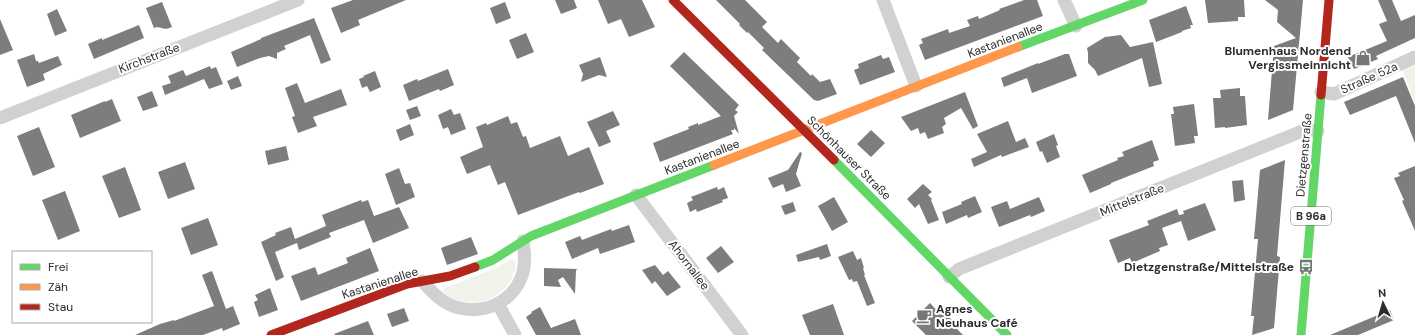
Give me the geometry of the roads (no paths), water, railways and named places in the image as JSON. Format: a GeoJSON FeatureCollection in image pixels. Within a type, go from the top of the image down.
{"type":"FeatureCollection","features":[{"type":"Feature","properties":{"kind":"street","name":"Kirchstraße"},"geometry":{"type":"LineString","coordinates":[[0,118],[298,0]]}},
{"type":"Feature","properties":{"kind":"street","name":"Schönhauser Straße"},"geometry":{"type":"LineString","coordinates":[[673,0],[1007,335]]}},
{"type":"Feature","properties":{"kind":"street"},"geometry":{"type":"LineString","coordinates":[[883,0],[916,86]]}},
{"type":"Feature","properties":{"kind":"street"},"geometry":{"type":"LineString","coordinates":[[1064,0],[1076,26]]}},
{"type":"Feature","properties":{"kind":"street","name":"Kastanienallee"},"geometry":{"type":"LineString","coordinates":[[271,335],[302,322],[407,284],[450,276],[493,260],[532,236],[916,86],[1144,0]]}},
{"type":"Feature","properties":{"kind":"street","name":"Dietzgenstraße"},"geometry":{"type":"LineString","coordinates":[[1301,335],[1329,0]]}},
{"type":"Feature","properties":{"kind":"street","name":"Straße 52a"},"geometry":{"type":"LineString","coordinates":[[1321,92],[1334,94],[1415,56]]}},
{"type":"Feature","properties":{"kind":"street","name":"Mittelstraße"},"geometry":{"type":"LineString","coordinates":[[949,277],[958,269],[1305,130],[1318,131]]}},
{"type":"Feature","properties":{"kind":"street","name":"Ahornallee"},"geometry":{"type":"LineString","coordinates":[[636,195],[742,335]]}},
{"type":"Feature","properties":{"kind":"street"},"geometry":{"type":"LineString","coordinates":[[422,281],[442,300],[455,307],[473,310],[488,308],[498,304],[518,285],[522,276],[525,258],[523,242]]}},
{"type":"Feature","properties":{"kind":"street"},"geometry":{"type":"LineString","coordinates":[[498,304],[515,335]]}},
{"type":"Feature","properties":{"kind":"street"},"geometry":{"type":"LineString","coordinates":[[302,322],[307,335]]}},
{"type":"Feature","properties":{"kind":"place","name":"Blumenhaus Nordend Vergissmeinnicht"},"geometry":{"type":"Point","coordinates":[1363,58]}},
{"type":"Feature","properties":{"kind":"place","name":"Dietzgenstraße/Mittelstraße"},"geometry":{"type":"Point","coordinates":[1306,267]}},
{"type":"Feature","properties":{"kind":"place","name":"Agnes Neuhaus Café"},"geometry":{"type":"Point","coordinates":[924,316]}}]}
